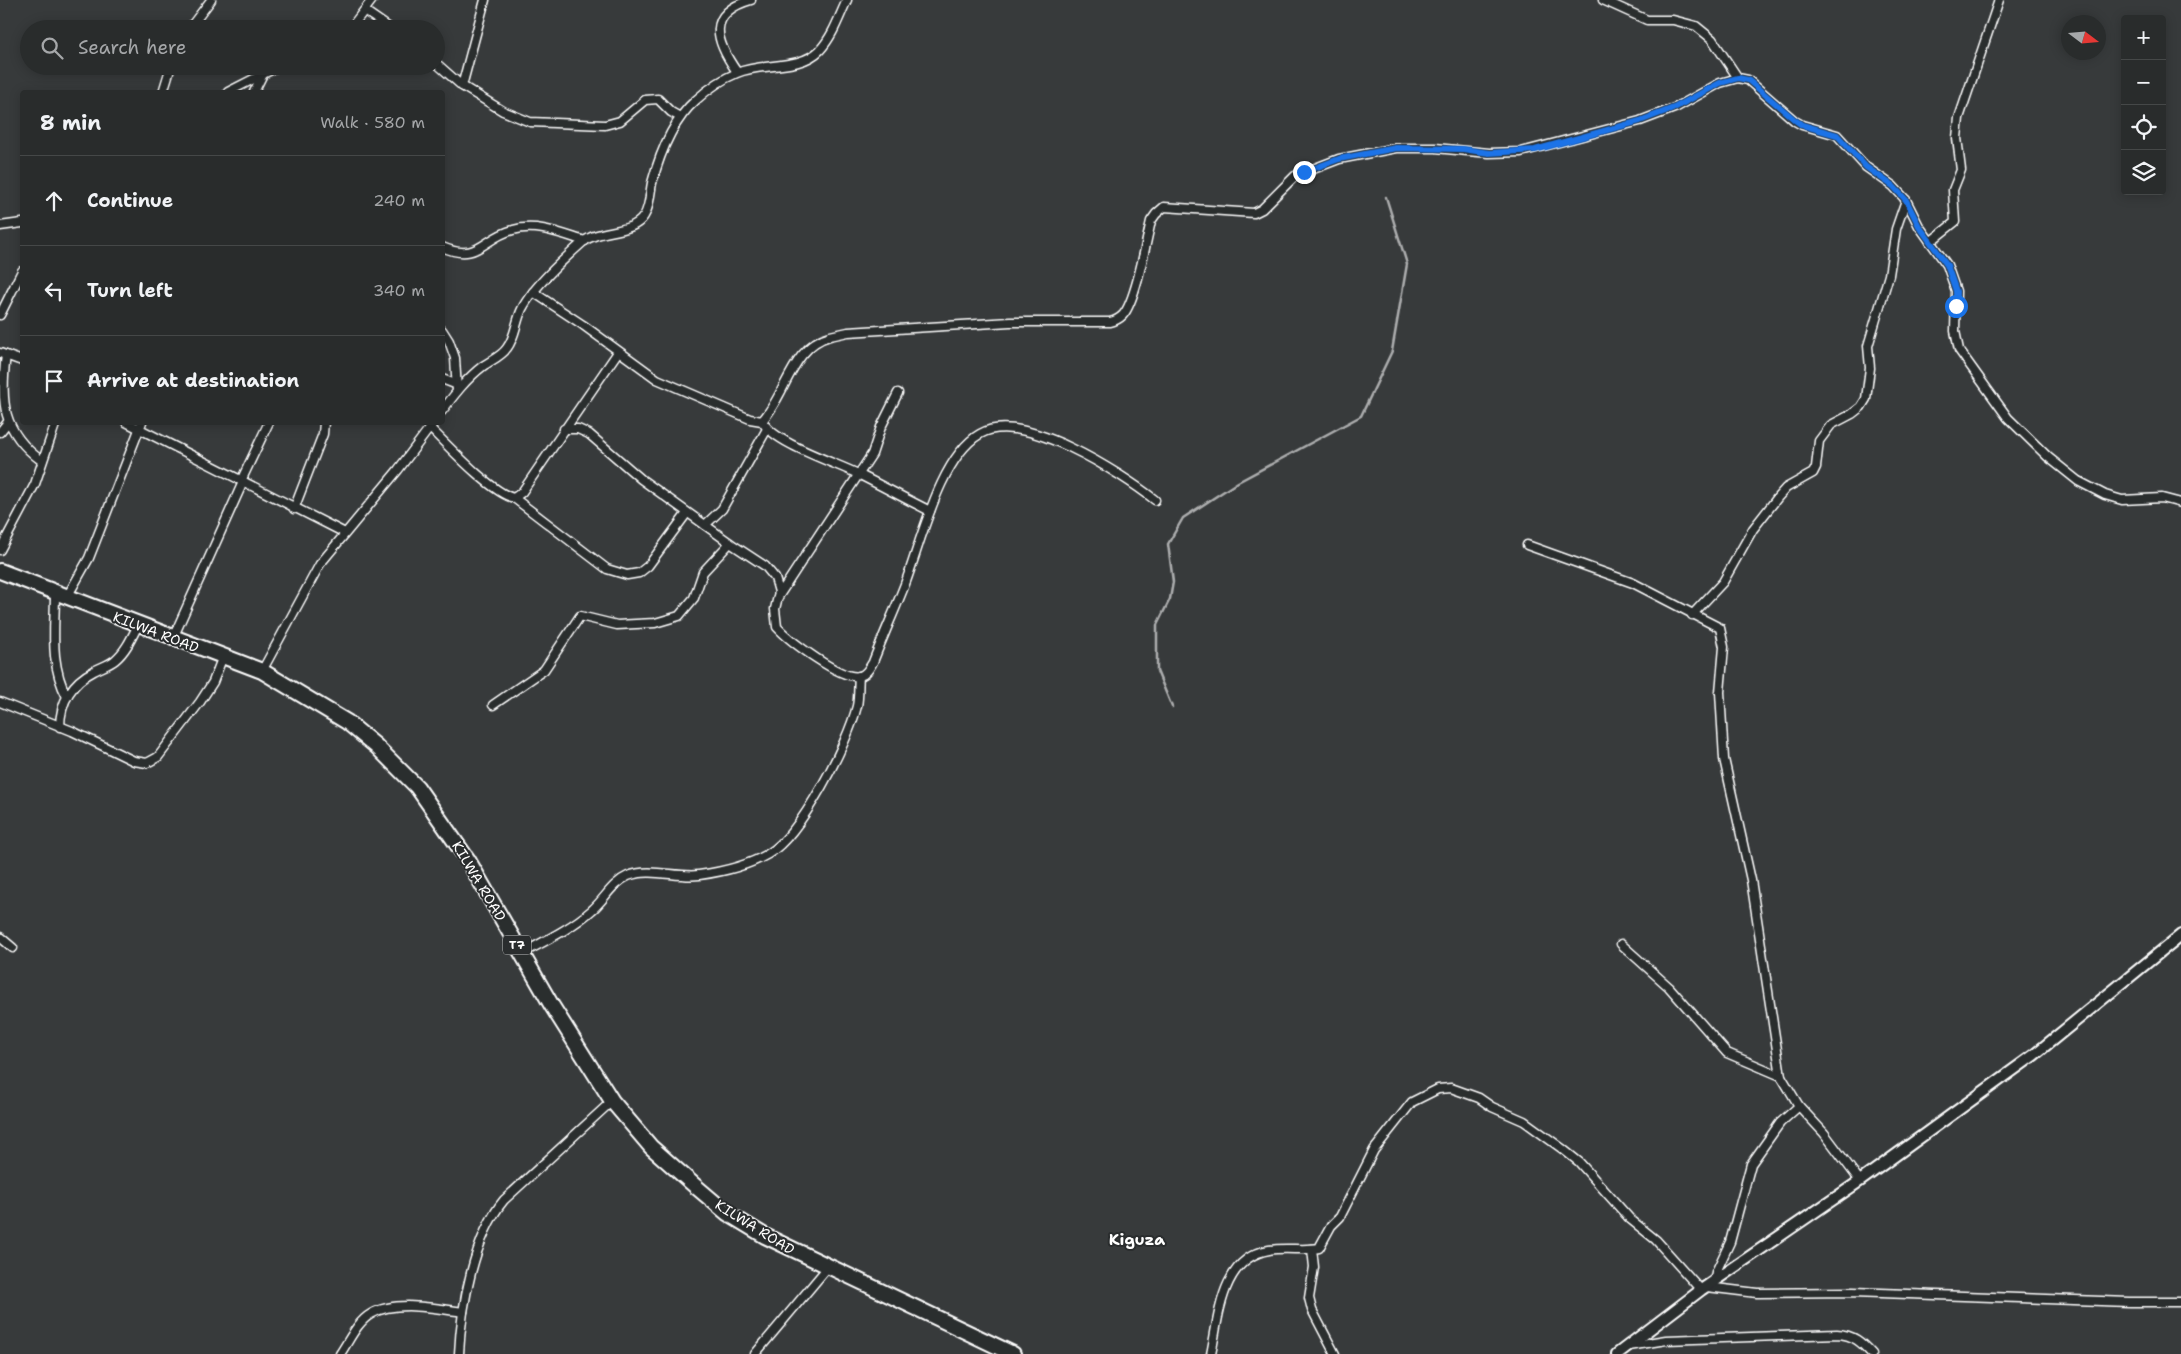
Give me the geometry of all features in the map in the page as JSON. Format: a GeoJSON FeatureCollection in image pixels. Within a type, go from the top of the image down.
{"type":"FeatureCollection","features":[{"type":"Feature","properties":{"kind":"highway","name":"KILWA ROAD"},"geometry":{"type":"LineString","coordinates":[[0,571],[262,671],[347,722],[376,746],[412,781],[435,811],[468,860],[582,1056],[612,1101],[651,1147],[727,1213],[792,1251],[1013,1354]]}},
{"type":"Feature","properties":{"kind":"street"},"geometry":{"type":"LineString","coordinates":[[196,20],[211,0]]}},
{"type":"Feature","properties":{"kind":"street"},"geometry":{"type":"LineString","coordinates":[[358,20],[372,0]]}},
{"type":"Feature","properties":{"kind":"street"},"geometry":{"type":"LineString","coordinates":[[462,86],[485,0]]}},
{"type":"Feature","properties":{"kind":"street"},"geometry":{"type":"LineString","coordinates":[[737,72],[723,46],[719,28],[721,16],[726,11],[751,0]]}},
{"type":"Feature","properties":{"kind":"street"},"geometry":{"type":"LineString","coordinates":[[445,406],[456,387],[482,366],[497,358],[507,348],[522,308],[533,292],[585,240],[606,232],[635,225],[645,215],[658,161],[680,117],[707,91],[737,72],[755,67],[800,62],[815,54],[827,40],[847,0]]}},
{"type":"Feature","properties":{"kind":"street"},"geometry":{"type":"LineString","coordinates":[[1603,0],[1647,20],[1673,20],[1696,26],[1712,39],[1738,78]]}},
{"type":"Feature","properties":{"kind":"street"},"geometry":{"type":"LineString","coordinates":[[1930,242],[1955,222],[1956,210],[1953,190],[1961,170],[1957,138],[1959,118],[1999,0]]}},
{"type":"Feature","properties":{"kind":"street"},"geometry":{"type":"LineString","coordinates":[[365,11],[378,20]]}},
{"type":"Feature","properties":{"kind":"street"},"geometry":{"type":"LineString","coordinates":[[445,72],[462,86],[503,111],[530,122],[606,125],[620,121],[650,98],[658,99],[671,112],[680,117]]}},
{"type":"Feature","properties":{"kind":"street"},"geometry":{"type":"LineString","coordinates":[[164,90],[168,75]]}},
{"type":"Feature","properties":{"kind":"street"},"geometry":{"type":"LineString","coordinates":[[232,90],[262,76]]}},
{"type":"Feature","properties":{"kind":"street"},"geometry":{"type":"LineString","coordinates":[[255,90],[262,76]]}},
{"type":"Feature","properties":{"kind":"street"},"geometry":{"type":"LineString","coordinates":[[762,421],[769,413],[796,365],[810,346],[819,339],[848,332],[968,324],[1039,321],[1110,322],[1117,320],[1123,315],[1131,300],[1152,221],[1156,214],[1164,207],[1254,213],[1262,209],[1295,176],[1339,159],[1396,148],[1463,149],[1489,153],[1535,150],[1596,134],[1656,115],[1676,107],[1720,83],[1738,78],[1754,83],[1802,125],[1837,135],[1866,167],[1893,186],[1906,200],[1930,242],[1947,265],[1956,291],[1955,331],[1959,350],[2008,418],[2059,468],[2090,489],[2122,500],[2162,498],[2181,503]]}},
{"type":"Feature","properties":{"kind":"street"},"geometry":{"type":"LineString","coordinates":[[1692,615],[1723,582],[1753,529],[1778,497],[1786,488],[1813,473],[1819,441],[1831,424],[1852,414],[1861,407],[1866,399],[1870,368],[1868,346],[1889,275],[1896,229],[1906,200]]}},
{"type":"Feature","properties":{"kind":"street"},"geometry":{"type":"LineString","coordinates":[[0,226],[20,223]]}},
{"type":"Feature","properties":{"kind":"street"},"geometry":{"type":"LineString","coordinates":[[445,249],[458,254],[469,253],[513,230],[529,228],[543,229],[585,240]]}},
{"type":"Feature","properties":{"kind":"street"},"geometry":{"type":"LineString","coordinates":[[0,315],[20,276]]}},
{"type":"Feature","properties":{"kind":"street"},"geometry":{"type":"LineString","coordinates":[[533,292],[666,384],[750,419],[762,421],[767,429],[807,452],[858,474],[930,511]]}},
{"type":"Feature","properties":{"kind":"street"},"geometry":{"type":"LineString","coordinates":[[445,335],[455,358],[456,387]]}},
{"type":"Feature","properties":{"kind":"street"},"geometry":{"type":"LineString","coordinates":[[514,498],[522,492],[618,352]]}},
{"type":"Feature","properties":{"kind":"street"},"geometry":{"type":"LineString","coordinates":[[20,360],[3,354],[3,410],[8,422],[27,450],[42,461]]}},
{"type":"Feature","properties":{"kind":"street"},"geometry":{"type":"LineString","coordinates":[[445,381],[456,387]]}},
{"type":"Feature","properties":{"kind":"street"},"geometry":{"type":"LineString","coordinates":[[898,393],[881,427],[872,454],[778,597],[775,609],[776,627],[831,666],[847,674],[859,676],[867,672],[873,662],[905,584],[930,511],[952,463],[961,448],[981,432],[1004,429],[1031,433],[1103,463],[1155,500]]}},
{"type":"Feature","properties":{"kind":"street"},"geometry":{"type":"LineString","coordinates":[[0,432],[8,422]]}},
{"type":"Feature","properties":{"kind":"street"},"geometry":{"type":"LineString","coordinates":[[0,550],[35,484],[55,425]]}},
{"type":"Feature","properties":{"kind":"street"},"geometry":{"type":"LineString","coordinates":[[173,638],[268,425]]}},
{"type":"Feature","properties":{"kind":"street"},"geometry":{"type":"LineString","coordinates":[[294,508],[323,434],[324,425]]}},
{"type":"Feature","properties":{"kind":"street"},"geometry":{"type":"LineString","coordinates":[[262,671],[316,571],[432,425],[470,466],[501,491],[514,498],[607,568],[628,575],[638,573],[648,566],[687,513]]}},
{"type":"Feature","properties":{"kind":"street"},"geometry":{"type":"LineString","coordinates":[[67,697],[59,682],[55,668],[52,639],[61,595],[89,558],[140,426],[242,482],[345,533]]}},
{"type":"Feature","properties":{"kind":"street"},"geometry":{"type":"LineString","coordinates":[[564,429],[578,429],[589,434],[642,479],[687,513],[765,566],[774,578],[778,597]]}},
{"type":"Feature","properties":{"kind":"street"},"geometry":{"type":"LineString","coordinates":[[705,525],[722,509],[767,429]]}},
{"type":"Feature","properties":{"kind":"street"},"geometry":{"type":"LineString","coordinates":[[493,705],[544,670],[580,616],[617,625],[655,623],[679,616],[694,598],[703,572],[730,544]]}},
{"type":"Feature","properties":{"kind":"street"},"geometry":{"type":"LineString","coordinates":[[1527,545],[1633,583],[1720,628],[1723,636],[1724,665],[1720,692],[1724,759],[1751,880],[1781,1076],[1799,1106],[1824,1133],[1860,1181]]}},
{"type":"Feature","properties":{"kind":"street"},"geometry":{"type":"LineString","coordinates":[[60,727],[61,712],[67,697],[81,678],[115,661],[131,640],[138,625]]}},
{"type":"Feature","properties":{"kind":"street"},"geometry":{"type":"LineString","coordinates":[[0,702],[134,761],[147,763],[154,761],[200,702],[213,682],[223,656]]}},
{"type":"Feature","properties":{"kind":"street"},"geometry":{"type":"LineString","coordinates":[[521,954],[592,910],[616,884],[628,876],[670,873],[698,875],[750,861],[768,854],[782,843],[811,804],[844,741],[857,706],[859,676]]}},
{"type":"Feature","properties":{"kind":"street"},"geometry":{"type":"LineString","coordinates":[[1617,1354],[1708,1286],[1860,1181],[2034,1055],[2181,935]]}},
{"type":"Feature","properties":{"kind":"street"},"geometry":{"type":"LineString","coordinates":[[0,937],[13,948]]}},
{"type":"Feature","properties":{"kind":"street"},"geometry":{"type":"LineString","coordinates":[[1621,944],[1669,987],[1727,1053],[1781,1076]]}},
{"type":"Feature","properties":{"kind":"street"},"geometry":{"type":"LineString","coordinates":[[1211,1354],[1220,1305],[1231,1275],[1252,1257],[1266,1250],[1319,1248],[1331,1226],[1340,1217],[1374,1150],[1412,1102],[1438,1089],[1451,1088],[1479,1098],[1492,1107],[1524,1120],[1564,1150],[1578,1162],[1630,1219],[1708,1286],[1757,1293],[1853,1292],[2129,1302],[2181,1302]]}},
{"type":"Feature","properties":{"kind":"street"},"geometry":{"type":"LineString","coordinates":[[459,1354],[462,1312],[483,1235],[495,1211],[504,1200],[612,1101]]}},
{"type":"Feature","properties":{"kind":"street"},"geometry":{"type":"LineString","coordinates":[[1708,1286],[1730,1242],[1751,1164],[1780,1123],[1799,1106]]}},
{"type":"Feature","properties":{"kind":"street"},"geometry":{"type":"LineString","coordinates":[[1312,1249],[1314,1267],[1309,1298],[1312,1310],[1335,1354]]}},
{"type":"Feature","properties":{"kind":"street"},"geometry":{"type":"LineString","coordinates":[[755,1354],[828,1267]]}},
{"type":"Feature","properties":{"kind":"street"},"geometry":{"type":"LineString","coordinates":[[340,1354],[358,1326],[370,1314],[383,1309],[428,1307],[462,1312]]}},
{"type":"Feature","properties":{"kind":"street"},"geometry":{"type":"LineString","coordinates":[[1629,1346],[1666,1340],[1850,1334],[1857,1338],[1872,1354]]}},
{"type":"Feature","properties":{"kind":"waterway"},"geometry":{"type":"LineString","coordinates":[[1172,707],[1157,671],[1157,625],[1170,599],[1173,582],[1168,544],[1183,518],[1238,482],[1361,416],[1392,351],[1407,264],[1386,197]]}},
{"type":"Feature","properties":{"kind":"district","name":"Kiguza"},"geometry":{"type":"Point","coordinates":[1137,1239]}},
{"type":"Feature","properties":{"kind":"route"},"geometry":{"type":"LineString","coordinates":[[1304,172],[1339,159],[1396,148],[1463,149],[1489,153],[1535,150],[1548,144],[1573,140],[1640,121],[1676,107],[1720,83],[1738,78],[1748,80],[1760,88],[1802,125],[1837,135],[1872,173],[1882,178],[1900,193],[1914,213],[1919,226],[1947,265],[1956,291],[1956,306]]}}]}
